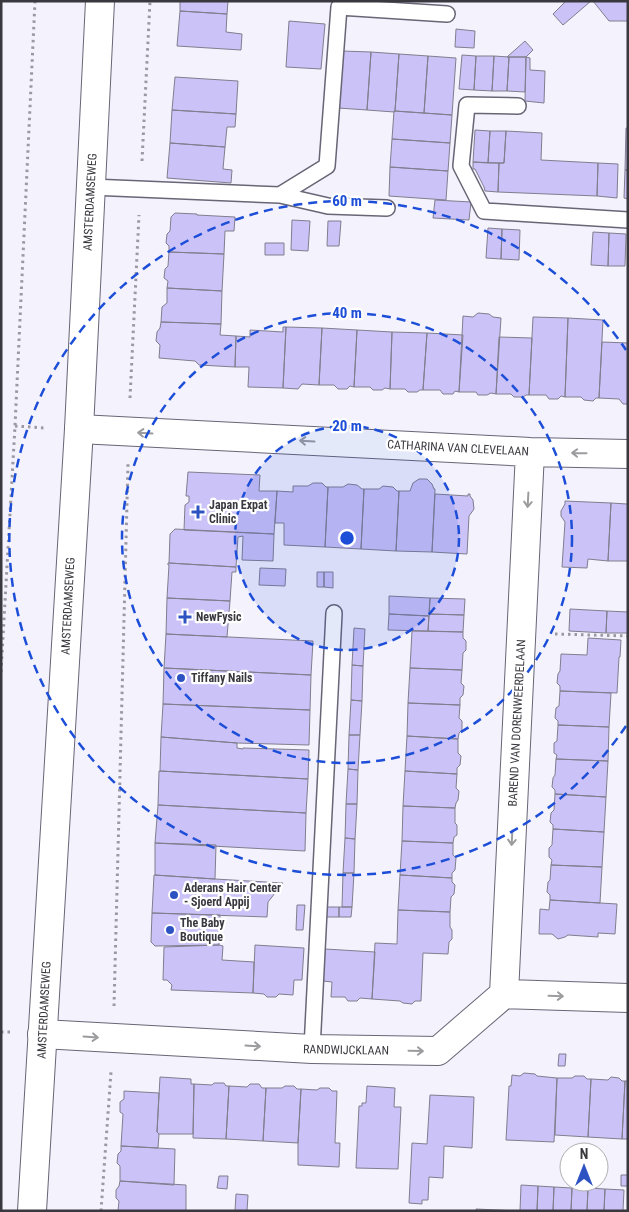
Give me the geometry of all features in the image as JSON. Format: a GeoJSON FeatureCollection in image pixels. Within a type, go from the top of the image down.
{"type":"FeatureCollection","features":[{"type":"Feature","properties":{"kind":"street","name":"AMSTERDAMSEWEG"},"geometry":{"type":"LineString","coordinates":[[32,1211],[79,429],[100,1]]}},
{"type":"Feature","properties":{"kind":"street","name":"CATHARINA VAN CLEVELAAN"},"geometry":{"type":"LineString","coordinates":[[79,429],[530,452],[628,454]]}},
{"type":"Feature","properties":{"kind":"street","name":"BAREND VAN DORENWEERDELAAN"},"geometry":{"type":"LineString","coordinates":[[504,994],[530,452]]}},
{"type":"Feature","properties":{"kind":"street","name":"RANDWIJCKLAAN"},"geometry":{"type":"LineString","coordinates":[[42,1034],[312,1049],[438,1051],[504,994]]}},
{"type":"Feature","properties":{"kind":"street"},"geometry":{"type":"LineString","coordinates":[[504,994],[628,998]]}},
{"type":"Feature","properties":{"kind":"lane"},"geometry":{"type":"LineString","coordinates":[[280,195],[327,166],[339,7],[447,14]]}},
{"type":"Feature","properties":{"kind":"lane"},"geometry":{"type":"LineString","coordinates":[[518,106],[467,105],[461,166],[484,211],[628,220]]}},
{"type":"Feature","properties":{"kind":"lane"},"geometry":{"type":"LineString","coordinates":[[91,187],[280,195],[328,206],[387,208]]}},
{"type":"Feature","properties":{"kind":"lane"},"geometry":{"type":"LineString","coordinates":[[312,1049],[334,613]]}},
{"type":"Feature","properties":{"kind":"path"},"geometry":{"type":"LineString","coordinates":[[1,672],[15,426],[35,1]]}},
{"type":"Feature","properties":{"kind":"path"},"geometry":{"type":"LineString","coordinates":[[101,1211],[113,1038],[128,432],[150,1]]}},
{"type":"Feature","properties":{"kind":"path"},"geometry":{"type":"LineString","coordinates":[[522,633],[628,636]]}},
{"type":"Feature","properties":{"kind":"building"},"geometry":{"type":"Polygon","coordinates":[[[180,1],[228,1],[227,14],[180,11],[180,1]]]}},
{"type":"Feature","properties":{"kind":"building"},"geometry":{"type":"Polygon","coordinates":[[[566,1],[591,1],[563,25],[553,14],[566,1]]]}},
{"type":"Feature","properties":{"kind":"building"},"geometry":{"type":"Polygon","coordinates":[[[593,1],[628,1],[628,21],[609,21],[593,1]]]}},
{"type":"Feature","properties":{"kind":"building"},"geometry":{"type":"Polygon","coordinates":[[[180,11],[227,14],[226,32],[242,34],[241,50],[177,46],[180,11]]]}},
{"type":"Feature","properties":{"kind":"building"},"geometry":{"type":"Polygon","coordinates":[[[289,21],[325,24],[321,69],[286,67],[289,21]]]}},
{"type":"Feature","properties":{"kind":"building"},"geometry":{"type":"Polygon","coordinates":[[[456,29],[475,31],[474,48],[455,47],[456,29]]]}},
{"type":"Feature","properties":{"kind":"building"},"geometry":{"type":"Polygon","coordinates":[[[525,41],[533,50],[526,57],[507,57],[525,41]]]}},
{"type":"Feature","properties":{"kind":"building"},"geometry":{"type":"Polygon","coordinates":[[[342,51],[371,52],[367,110],[338,108],[342,51]]]}},
{"type":"Feature","properties":{"kind":"building"},"geometry":{"type":"Polygon","coordinates":[[[371,52],[399,54],[394,112],[367,110],[371,52]]]}},
{"type":"Feature","properties":{"kind":"building"},"geometry":{"type":"Polygon","coordinates":[[[399,54],[428,56],[424,113],[395,111],[399,54]]]}},
{"type":"Feature","properties":{"kind":"building"},"geometry":{"type":"Polygon","coordinates":[[[462,55],[476,56],[474,90],[459,89],[462,55]]]}},
{"type":"Feature","properties":{"kind":"building"},"geometry":{"type":"Polygon","coordinates":[[[428,56],[456,58],[452,115],[424,113],[428,56]]]}},
{"type":"Feature","properties":{"kind":"building"},"geometry":{"type":"Polygon","coordinates":[[[476,56],[494,56],[492,91],[474,90],[476,56]]]}},
{"type":"Feature","properties":{"kind":"building"},"geometry":{"type":"Polygon","coordinates":[[[494,56],[509,57],[507,91],[492,91],[494,56]]]}},
{"type":"Feature","properties":{"kind":"building"},"geometry":{"type":"Polygon","coordinates":[[[509,57],[526,57],[525,92],[507,91],[509,57]]]}},
{"type":"Feature","properties":{"kind":"building"},"geometry":{"type":"Polygon","coordinates":[[[526,57],[530,58],[530,70],[545,71],[544,103],[525,101],[526,57]]]}},
{"type":"Feature","properties":{"kind":"building"},"geometry":{"type":"Polygon","coordinates":[[[175,77],[238,81],[236,114],[172,110],[175,77]]]}},
{"type":"Feature","properties":{"kind":"building"},"geometry":{"type":"Polygon","coordinates":[[[172,110],[236,114],[235,127],[227,127],[225,147],[170,143],[172,110]]]}},
{"type":"Feature","properties":{"kind":"building"},"geometry":{"type":"Polygon","coordinates":[[[394,111],[452,115],[450,143],[392,139],[394,111]]]}},
{"type":"Feature","properties":{"kind":"building"},"geometry":{"type":"Polygon","coordinates":[[[626,128],[628,128],[628,170],[625,170],[626,128]]]}},
{"type":"Feature","properties":{"kind":"building"},"geometry":{"type":"Polygon","coordinates":[[[475,130],[490,131],[488,163],[473,162],[475,130]]]}},
{"type":"Feature","properties":{"kind":"building"},"geometry":{"type":"Polygon","coordinates":[[[490,131],[506,131],[504,163],[488,163],[490,131]]]}},
{"type":"Feature","properties":{"kind":"building"},"geometry":{"type":"Polygon","coordinates":[[[506,131],[542,133],[541,160],[598,163],[597,196],[498,192],[499,163],[504,163],[506,131]]]}},
{"type":"Feature","properties":{"kind":"building"},"geometry":{"type":"Polygon","coordinates":[[[392,139],[450,143],[448,171],[390,167],[392,139]]]}},
{"type":"Feature","properties":{"kind":"building"},"geometry":{"type":"Polygon","coordinates":[[[170,143],[225,147],[223,169],[232,170],[231,183],[167,178],[170,143]]]}},
{"type":"Feature","properties":{"kind":"building"},"geometry":{"type":"Polygon","coordinates":[[[473,162],[499,163],[498,192],[485,191],[475,169],[473,169],[473,162]]]}},
{"type":"Feature","properties":{"kind":"building"},"geometry":{"type":"Polygon","coordinates":[[[598,163],[618,164],[617,198],[597,196],[598,163]]]}},
{"type":"Feature","properties":{"kind":"building"},"geometry":{"type":"Polygon","coordinates":[[[390,167],[448,171],[446,200],[389,196],[390,167]]]}},
{"type":"Feature","properties":{"kind":"building"},"geometry":{"type":"Polygon","coordinates":[[[625,170],[628,170],[628,199],[624,198],[625,170]]]}},
{"type":"Feature","properties":{"kind":"building"},"geometry":{"type":"Polygon","coordinates":[[[435,200],[471,202],[469,220],[433,218],[435,200]]]}},
{"type":"Feature","properties":{"kind":"building"},"geometry":{"type":"Polygon","coordinates":[[[175,213],[235,217],[234,231],[225,231],[224,254],[169,252],[169,246],[166,243],[167,234],[170,231],[171,217],[175,213]]]}},
{"type":"Feature","properties":{"kind":"building"},"geometry":{"type":"Polygon","coordinates":[[[292,220],[310,221],[308,251],[291,250],[292,220]]]}},
{"type":"Feature","properties":{"kind":"building"},"geometry":{"type":"Polygon","coordinates":[[[328,221],[341,221],[339,246],[327,246],[328,221]]]}},
{"type":"Feature","properties":{"kind":"building"},"geometry":{"type":"Polygon","coordinates":[[[488,228],[502,229],[501,259],[486,258],[488,228]]]}},
{"type":"Feature","properties":{"kind":"building"},"geometry":{"type":"Polygon","coordinates":[[[502,229],[520,230],[519,260],[501,259],[502,229]]]}},
{"type":"Feature","properties":{"kind":"building"},"geometry":{"type":"Polygon","coordinates":[[[593,232],[609,233],[608,266],[591,265],[593,232]]]}},
{"type":"Feature","properties":{"kind":"building"},"geometry":{"type":"Polygon","coordinates":[[[609,233],[626,234],[625,266],[608,266],[609,233]]]}},
{"type":"Feature","properties":{"kind":"building"},"geometry":{"type":"Polygon","coordinates":[[[265,243],[284,243],[284,255],[265,255],[265,243]]]}},
{"type":"Feature","properties":{"kind":"building"},"geometry":{"type":"Polygon","coordinates":[[[169,252],[224,254],[222,291],[167,288],[168,281],[164,278],[165,269],[168,266],[169,252]]]}},
{"type":"Feature","properties":{"kind":"building"},"geometry":{"type":"Polygon","coordinates":[[[167,288],[222,291],[221,324],[161,322],[162,307],[167,303],[167,288]]]}},
{"type":"Feature","properties":{"kind":"building"},"geometry":{"type":"Polygon","coordinates":[[[478,313],[501,318],[496,394],[478,395],[476,392],[459,392],[463,316],[473,317],[478,313]]]}},
{"type":"Feature","properties":{"kind":"building"},"geometry":{"type":"Polygon","coordinates":[[[533,317],[568,318],[565,397],[549,399],[546,395],[529,395],[533,317]]]}},
{"type":"Feature","properties":{"kind":"building"},"geometry":{"type":"Polygon","coordinates":[[[568,318],[603,320],[599,398],[593,401],[584,400],[581,397],[565,397],[568,318]]]}},
{"type":"Feature","properties":{"kind":"building"},"geometry":{"type":"Polygon","coordinates":[[[161,322],[221,324],[220,335],[236,336],[235,367],[199,365],[195,361],[159,358],[160,345],[156,341],[161,322]]]}},
{"type":"Feature","properties":{"kind":"building"},"geometry":{"type":"Polygon","coordinates":[[[283,327],[286,327],[283,388],[248,387],[249,367],[235,367],[236,336],[250,337],[250,330],[283,332],[283,327]]]}},
{"type":"Feature","properties":{"kind":"building"},"geometry":{"type":"Polygon","coordinates":[[[286,327],[322,328],[319,385],[302,384],[298,389],[283,388],[286,327]]]}},
{"type":"Feature","properties":{"kind":"building"},"geometry":{"type":"Polygon","coordinates":[[[322,328],[357,330],[354,387],[338,389],[334,385],[319,385],[322,328]]]}},
{"type":"Feature","properties":{"kind":"building"},"geometry":{"type":"Polygon","coordinates":[[[357,330],[392,332],[390,389],[373,390],[370,387],[354,387],[357,330]]]}},
{"type":"Feature","properties":{"kind":"building"},"geometry":{"type":"Polygon","coordinates":[[[392,332],[427,333],[423,390],[408,392],[405,389],[390,389],[392,332]]]}},
{"type":"Feature","properties":{"kind":"building"},"geometry":{"type":"Polygon","coordinates":[[[427,333],[463,335],[459,392],[443,394],[440,390],[423,390],[427,333]]]}},
{"type":"Feature","properties":{"kind":"building"},"geometry":{"type":"Polygon","coordinates":[[[499,337],[532,338],[529,395],[514,397],[511,394],[496,394],[499,337]]]}},
{"type":"Feature","properties":{"kind":"building"},"geometry":{"type":"Polygon","coordinates":[[[602,342],[628,343],[628,404],[623,404],[619,399],[599,398],[602,342]]]}},
{"type":"Feature","properties":{"kind":"building"},"geometry":{"type":"Polygon","coordinates":[[[188,472],[260,475],[259,491],[277,491],[274,534],[184,530],[185,505],[189,502],[189,496],[186,496],[188,472]]]}},
{"type":"Feature","properties":{"kind":"building"},"geometry":{"type":"Polygon","coordinates":[[[419,479],[427,479],[435,489],[432,552],[396,551],[399,491],[410,491],[413,483],[419,479]]]}},
{"type":"Feature","properties":{"kind":"building"},"geometry":{"type":"Polygon","coordinates":[[[313,483],[322,483],[328,487],[325,547],[284,545],[284,523],[275,523],[277,491],[293,492],[293,486],[308,486],[313,483]]]}},
{"type":"Feature","properties":{"kind":"building"},"geometry":{"type":"Polygon","coordinates":[[[348,484],[357,485],[364,489],[361,549],[325,547],[328,487],[343,487],[348,484]]]}},
{"type":"Feature","properties":{"kind":"building"},"geometry":{"type":"Polygon","coordinates":[[[383,486],[393,487],[399,491],[396,551],[361,549],[364,489],[379,489],[383,486]]]}},
{"type":"Feature","properties":{"kind":"building"},"geometry":{"type":"Polygon","coordinates":[[[435,494],[468,496],[470,494],[474,509],[469,516],[467,554],[432,552],[435,494]]]}},
{"type":"Feature","properties":{"kind":"building"},"geometry":{"type":"Polygon","coordinates":[[[565,501],[611,503],[608,561],[588,559],[587,568],[562,567],[565,522],[561,516],[561,511],[565,501]]]}},
{"type":"Feature","properties":{"kind":"building"},"geometry":{"type":"Polygon","coordinates":[[[611,503],[628,503],[628,561],[608,561],[611,503]]]}},
{"type":"Feature","properties":{"kind":"building"},"geometry":{"type":"Polygon","coordinates":[[[175,529],[274,534],[273,561],[242,560],[243,536],[238,537],[236,567],[169,563],[170,534],[175,529]]]}},
{"type":"Feature","properties":{"kind":"building"},"geometry":{"type":"Polygon","coordinates":[[[168,563],[236,567],[236,572],[232,572],[230,601],[167,598],[168,563]]]}},
{"type":"Feature","properties":{"kind":"building"},"geometry":{"type":"Polygon","coordinates":[[[260,568],[286,569],[285,586],[259,585],[260,568]]]}},
{"type":"Feature","properties":{"kind":"building"},"geometry":{"type":"Polygon","coordinates":[[[317,572],[324,572],[324,587],[317,587],[317,572]]]}},
{"type":"Feature","properties":{"kind":"building"},"geometry":{"type":"Polygon","coordinates":[[[324,572],[333,572],[333,588],[324,587],[324,572]]]}},
{"type":"Feature","properties":{"kind":"building"},"geometry":{"type":"Polygon","coordinates":[[[389,596],[430,598],[429,616],[389,614],[389,596]]]}},
{"type":"Feature","properties":{"kind":"building"},"geometry":{"type":"Polygon","coordinates":[[[167,598],[230,601],[227,637],[166,634],[167,598]]]}},
{"type":"Feature","properties":{"kind":"building"},"geometry":{"type":"Polygon","coordinates":[[[430,598],[465,599],[464,615],[429,614],[430,598]]]}},
{"type":"Feature","properties":{"kind":"building"},"geometry":{"type":"Polygon","coordinates":[[[570,609],[607,611],[606,633],[569,631],[570,609]]]}},
{"type":"Feature","properties":{"kind":"building"},"geometry":{"type":"Polygon","coordinates":[[[607,611],[628,612],[628,633],[606,633],[607,611]]]}},
{"type":"Feature","properties":{"kind":"building"},"geometry":{"type":"Polygon","coordinates":[[[389,614],[429,616],[428,631],[388,630],[389,614]]]}},
{"type":"Feature","properties":{"kind":"building"},"geometry":{"type":"Polygon","coordinates":[[[429,614],[464,615],[463,632],[428,631],[429,614]]]}},
{"type":"Feature","properties":{"kind":"building"},"geometry":{"type":"Polygon","coordinates":[[[354,628],[365,629],[363,666],[352,665],[354,628]]]}},
{"type":"Feature","properties":{"kind":"building"},"geometry":{"type":"Polygon","coordinates":[[[412,631],[463,632],[466,650],[463,653],[462,670],[410,668],[412,631]]]}},
{"type":"Feature","properties":{"kind":"building"},"geometry":{"type":"Polygon","coordinates":[[[166,634],[313,641],[311,675],[164,668],[166,634]]]}},
{"type":"Feature","properties":{"kind":"building"},"geometry":{"type":"Polygon","coordinates":[[[588,638],[621,640],[617,693],[560,691],[560,686],[557,683],[561,654],[587,655],[588,638]]]}},
{"type":"Feature","properties":{"kind":"building"},"geometry":{"type":"Polygon","coordinates":[[[352,665],[363,666],[362,701],[351,700],[352,665]]]}},
{"type":"Feature","properties":{"kind":"building"},"geometry":{"type":"Polygon","coordinates":[[[164,668],[311,675],[310,710],[163,704],[164,668]]]}},
{"type":"Feature","properties":{"kind":"building"},"geometry":{"type":"Polygon","coordinates":[[[410,668],[462,670],[461,683],[464,686],[460,705],[408,703],[410,668]]]}},
{"type":"Feature","properties":{"kind":"building"},"geometry":{"type":"Polygon","coordinates":[[[560,691],[611,693],[609,727],[558,725],[558,721],[555,718],[556,708],[559,706],[560,691]]]}},
{"type":"Feature","properties":{"kind":"building"},"geometry":{"type":"Polygon","coordinates":[[[351,700],[362,701],[360,735],[349,735],[351,700]]]}},
{"type":"Feature","properties":{"kind":"building"},"geometry":{"type":"Polygon","coordinates":[[[408,703],[460,705],[459,718],[462,721],[462,730],[459,733],[458,739],[407,736],[408,703]]]}},
{"type":"Feature","properties":{"kind":"building"},"geometry":{"type":"Polygon","coordinates":[[[163,704],[310,710],[309,745],[237,743],[161,737],[163,704]]]}},
{"type":"Feature","properties":{"kind":"building"},"geometry":{"type":"Polygon","coordinates":[[[558,725],[609,727],[608,761],[556,759],[554,743],[557,741],[558,725]]]}},
{"type":"Feature","properties":{"kind":"building"},"geometry":{"type":"Polygon","coordinates":[[[349,735],[360,735],[358,770],[348,769],[349,735]]]}},
{"type":"Feature","properties":{"kind":"building"},"geometry":{"type":"Polygon","coordinates":[[[407,736],[458,739],[458,753],[461,756],[457,774],[405,771],[407,736]]]}},
{"type":"Feature","properties":{"kind":"building"},"geometry":{"type":"Polygon","coordinates":[[[161,737],[237,743],[237,748],[243,749],[309,750],[308,779],[160,771],[161,737]]]}},
{"type":"Feature","properties":{"kind":"building"},"geometry":{"type":"Polygon","coordinates":[[[556,759],[608,761],[606,797],[555,794],[555,790],[552,787],[556,759]]]}},
{"type":"Feature","properties":{"kind":"building"},"geometry":{"type":"Polygon","coordinates":[[[348,769],[358,770],[357,804],[346,804],[348,769]]]}},
{"type":"Feature","properties":{"kind":"building"},"geometry":{"type":"Polygon","coordinates":[[[159,771],[308,779],[306,813],[158,805],[159,771]]]}},
{"type":"Feature","properties":{"kind":"building"},"geometry":{"type":"Polygon","coordinates":[[[405,771],[457,774],[456,788],[459,791],[455,808],[403,806],[405,771]]]}},
{"type":"Feature","properties":{"kind":"building"},"geometry":{"type":"Polygon","coordinates":[[[555,794],[606,797],[604,832],[553,829],[553,825],[550,822],[551,813],[554,810],[555,794]]]}},
{"type":"Feature","properties":{"kind":"building"},"geometry":{"type":"Polygon","coordinates":[[[346,804],[357,804],[355,839],[345,838],[346,804]]]}},
{"type":"Feature","properties":{"kind":"building"},"geometry":{"type":"Polygon","coordinates":[[[158,805],[306,813],[305,851],[155,843],[158,805]]]}},
{"type":"Feature","properties":{"kind":"building"},"geometry":{"type":"Polygon","coordinates":[[[403,806],[455,808],[457,835],[454,837],[453,843],[402,841],[403,806]]]}},
{"type":"Feature","properties":{"kind":"building"},"geometry":{"type":"Polygon","coordinates":[[[553,829],[604,832],[602,867],[551,865],[552,860],[549,857],[549,848],[552,845],[553,829]]]}},
{"type":"Feature","properties":{"kind":"building"},"geometry":{"type":"Polygon","coordinates":[[[345,838],[355,839],[354,873],[343,873],[345,838]]]}},
{"type":"Feature","properties":{"kind":"building"},"geometry":{"type":"Polygon","coordinates":[[[402,841],[453,843],[453,855],[456,858],[452,878],[400,875],[402,841]]]}},
{"type":"Feature","properties":{"kind":"building"},"geometry":{"type":"Polygon","coordinates":[[[155,843],[216,845],[215,879],[155,875],[155,843]]]}},
{"type":"Feature","properties":{"kind":"building"},"geometry":{"type":"Polygon","coordinates":[[[551,865],[602,867],[600,903],[550,900],[550,895],[547,892],[551,865]]]}},
{"type":"Feature","properties":{"kind":"building"},"geometry":{"type":"Polygon","coordinates":[[[343,873],[354,873],[352,907],[342,907],[343,873]]]}},
{"type":"Feature","properties":{"kind":"building"},"geometry":{"type":"Polygon","coordinates":[[[154,875],[283,883],[268,902],[267,917],[152,913],[154,875]]]}},
{"type":"Feature","properties":{"kind":"building"},"geometry":{"type":"Polygon","coordinates":[[[400,875],[452,878],[452,882],[455,885],[454,894],[451,897],[450,912],[398,910],[400,875]]]}},
{"type":"Feature","properties":{"kind":"building"},"geometry":{"type":"Polygon","coordinates":[[[550,900],[617,904],[615,934],[598,933],[598,937],[568,935],[558,939],[552,934],[539,934],[540,909],[549,910],[550,900]]]}},
{"type":"Feature","properties":{"kind":"building"},"geometry":{"type":"Polygon","coordinates":[[[297,905],[305,905],[303,930],[296,930],[297,905]]]}},
{"type":"Feature","properties":{"kind":"building"},"geometry":{"type":"Polygon","coordinates":[[[327,907],[339,907],[339,917],[326,917],[327,907]]]}},
{"type":"Feature","properties":{"kind":"building"},"geometry":{"type":"Polygon","coordinates":[[[339,907],[352,907],[351,917],[339,917],[339,907]]]}},
{"type":"Feature","properties":{"kind":"building"},"geometry":{"type":"Polygon","coordinates":[[[398,910],[450,912],[452,939],[449,942],[448,954],[423,953],[421,1001],[415,1001],[412,1004],[372,999],[375,943],[397,944],[398,910]]]}},
{"type":"Feature","properties":{"kind":"building"},"geometry":{"type":"Polygon","coordinates":[[[152,913],[220,915],[219,945],[155,946],[151,942],[152,913]]]}},
{"type":"Feature","properties":{"kind":"building"},"geometry":{"type":"Polygon","coordinates":[[[255,945],[304,948],[302,980],[294,980],[293,995],[279,994],[276,997],[267,997],[264,994],[253,993],[255,945]]]}},
{"type":"Feature","properties":{"kind":"building"},"geometry":{"type":"Polygon","coordinates":[[[223,946],[222,960],[254,962],[253,993],[171,990],[172,985],[167,980],[163,980],[164,947],[223,946]]]}},
{"type":"Feature","properties":{"kind":"building"},"geometry":{"type":"Polygon","coordinates":[[[325,949],[375,952],[372,999],[360,998],[357,1001],[348,1001],[345,997],[331,997],[332,982],[323,981],[325,949]]]}},
{"type":"Feature","properties":{"kind":"building"},"geometry":{"type":"Polygon","coordinates":[[[559,1054],[566,1054],[565,1066],[558,1066],[559,1054]]]}},
{"type":"Feature","properties":{"kind":"building"},"geometry":{"type":"Polygon","coordinates":[[[524,1073],[557,1078],[554,1142],[506,1140],[509,1086],[511,1086],[512,1075],[520,1076],[524,1073]]]}},
{"type":"Feature","properties":{"kind":"building"},"geometry":{"type":"Polygon","coordinates":[[[584,1076],[587,1079],[591,1079],[588,1137],[555,1135],[557,1078],[572,1078],[584,1076]]]}},
{"type":"Feature","properties":{"kind":"building"},"geometry":{"type":"Polygon","coordinates":[[[160,1077],[191,1079],[191,1084],[194,1084],[193,1134],[159,1134],[157,1132],[160,1077]]]}},
{"type":"Feature","properties":{"kind":"building"},"geometry":{"type":"Polygon","coordinates":[[[611,1077],[625,1081],[622,1139],[588,1137],[591,1079],[608,1080],[611,1077]]]}},
{"type":"Feature","properties":{"kind":"building"},"geometry":{"type":"Polygon","coordinates":[[[625,1081],[628,1081],[628,1139],[622,1139],[625,1081]]]}},
{"type":"Feature","properties":{"kind":"building"},"geometry":{"type":"Polygon","coordinates":[[[214,1083],[224,1083],[226,1086],[229,1086],[226,1139],[193,1138],[194,1084],[212,1085],[214,1083]]]}},
{"type":"Feature","properties":{"kind":"building"},"geometry":{"type":"Polygon","coordinates":[[[250,1084],[259,1084],[262,1088],[266,1088],[263,1141],[226,1139],[229,1086],[247,1087],[250,1084]]]}},
{"type":"Feature","properties":{"kind":"building"},"geometry":{"type":"Polygon","coordinates":[[[294,1086],[297,1089],[301,1089],[298,1143],[263,1141],[266,1088],[282,1088],[294,1086]]]}},
{"type":"Feature","properties":{"kind":"building"},"geometry":{"type":"Polygon","coordinates":[[[367,1086],[395,1088],[394,1107],[401,1107],[398,1169],[356,1168],[359,1106],[362,1106],[362,1103],[366,1103],[367,1086]]]}},
{"type":"Feature","properties":{"kind":"building"},"geometry":{"type":"Polygon","coordinates":[[[329,1088],[332,1091],[337,1091],[335,1143],[340,1143],[339,1167],[298,1165],[301,1089],[317,1090],[329,1088]]]}},
{"type":"Feature","properties":{"kind":"building"},"geometry":{"type":"Polygon","coordinates":[[[124,1091],[159,1093],[158,1148],[121,1146],[123,1114],[120,1112],[120,1102],[124,1099],[124,1091]]]}},
{"type":"Feature","properties":{"kind":"building"},"geometry":{"type":"Polygon","coordinates":[[[430,1095],[474,1097],[472,1148],[444,1146],[443,1178],[429,1177],[428,1200],[422,1200],[422,1204],[409,1203],[412,1143],[427,1144],[430,1095]]]}},
{"type":"Feature","properties":{"kind":"building"},"geometry":{"type":"Polygon","coordinates":[[[121,1146],[175,1149],[174,1185],[120,1181],[120,1166],[117,1163],[121,1146]]]}},
{"type":"Feature","properties":{"kind":"building"},"geometry":{"type":"Polygon","coordinates":[[[621,1175],[628,1175],[628,1186],[621,1186],[621,1175]]]}},
{"type":"Feature","properties":{"kind":"building"},"geometry":{"type":"Polygon","coordinates":[[[219,1176],[228,1176],[227,1189],[217,1188],[219,1176]]]}},
{"type":"Feature","properties":{"kind":"building"},"geometry":{"type":"Polygon","coordinates":[[[120,1181],[186,1185],[186,1211],[118,1211],[119,1201],[116,1198],[116,1190],[120,1181]]]}},
{"type":"Feature","properties":{"kind":"building"},"geometry":{"type":"Polygon","coordinates":[[[521,1185],[538,1186],[537,1211],[520,1211],[521,1185]]]}},
{"type":"Feature","properties":{"kind":"building"},"geometry":{"type":"Polygon","coordinates":[[[538,1186],[554,1187],[553,1211],[537,1211],[538,1186]]]}},
{"type":"Feature","properties":{"kind":"building"},"geometry":{"type":"Polygon","coordinates":[[[554,1187],[559,1187],[559,1192],[572,1192],[571,1211],[553,1211],[554,1187]]]}},
{"type":"Feature","properties":{"kind":"building"},"geometry":{"type":"Polygon","coordinates":[[[609,1189],[624,1190],[623,1211],[604,1211],[605,1192],[609,1192],[609,1189]]]}},
{"type":"Feature","properties":{"kind":"building"},"geometry":{"type":"Polygon","coordinates":[[[572,1192],[588,1192],[587,1211],[571,1211],[572,1192]]]}},
{"type":"Feature","properties":{"kind":"building"},"geometry":{"type":"Polygon","coordinates":[[[588,1192],[605,1192],[604,1211],[587,1211],[588,1192]]]}},
{"type":"Feature","properties":{"kind":"building"},"geometry":{"type":"Polygon","coordinates":[[[236,1194],[248,1195],[247,1211],[235,1211],[236,1194]]]}},
{"type":"Feature","properties":{"kind":"building"},"geometry":{"type":"Polygon","coordinates":[[[476,1209],[519,1211],[476,1211],[476,1209]]]}},
{"type":"Feature","properties":{"kind":"place","name":"Japan Expat Clinic"},"geometry":{"type":"Point","coordinates":[198,512]}},
{"type":"Feature","properties":{"kind":"place","name":"NewFysic"},"geometry":{"type":"Point","coordinates":[185,617]}},
{"type":"Feature","properties":{"kind":"place","name":"Tiffany Nails"},"geometry":{"type":"Point","coordinates":[181,678]}},
{"type":"Feature","properties":{"kind":"place","name":"Aderans Hair Center - Sjoerd Appij"},"geometry":{"type":"Point","coordinates":[174,895]}},
{"type":"Feature","properties":{"kind":"place","name":"The Baby Boutique"},"geometry":{"type":"Point","coordinates":[170,930]}}]}
